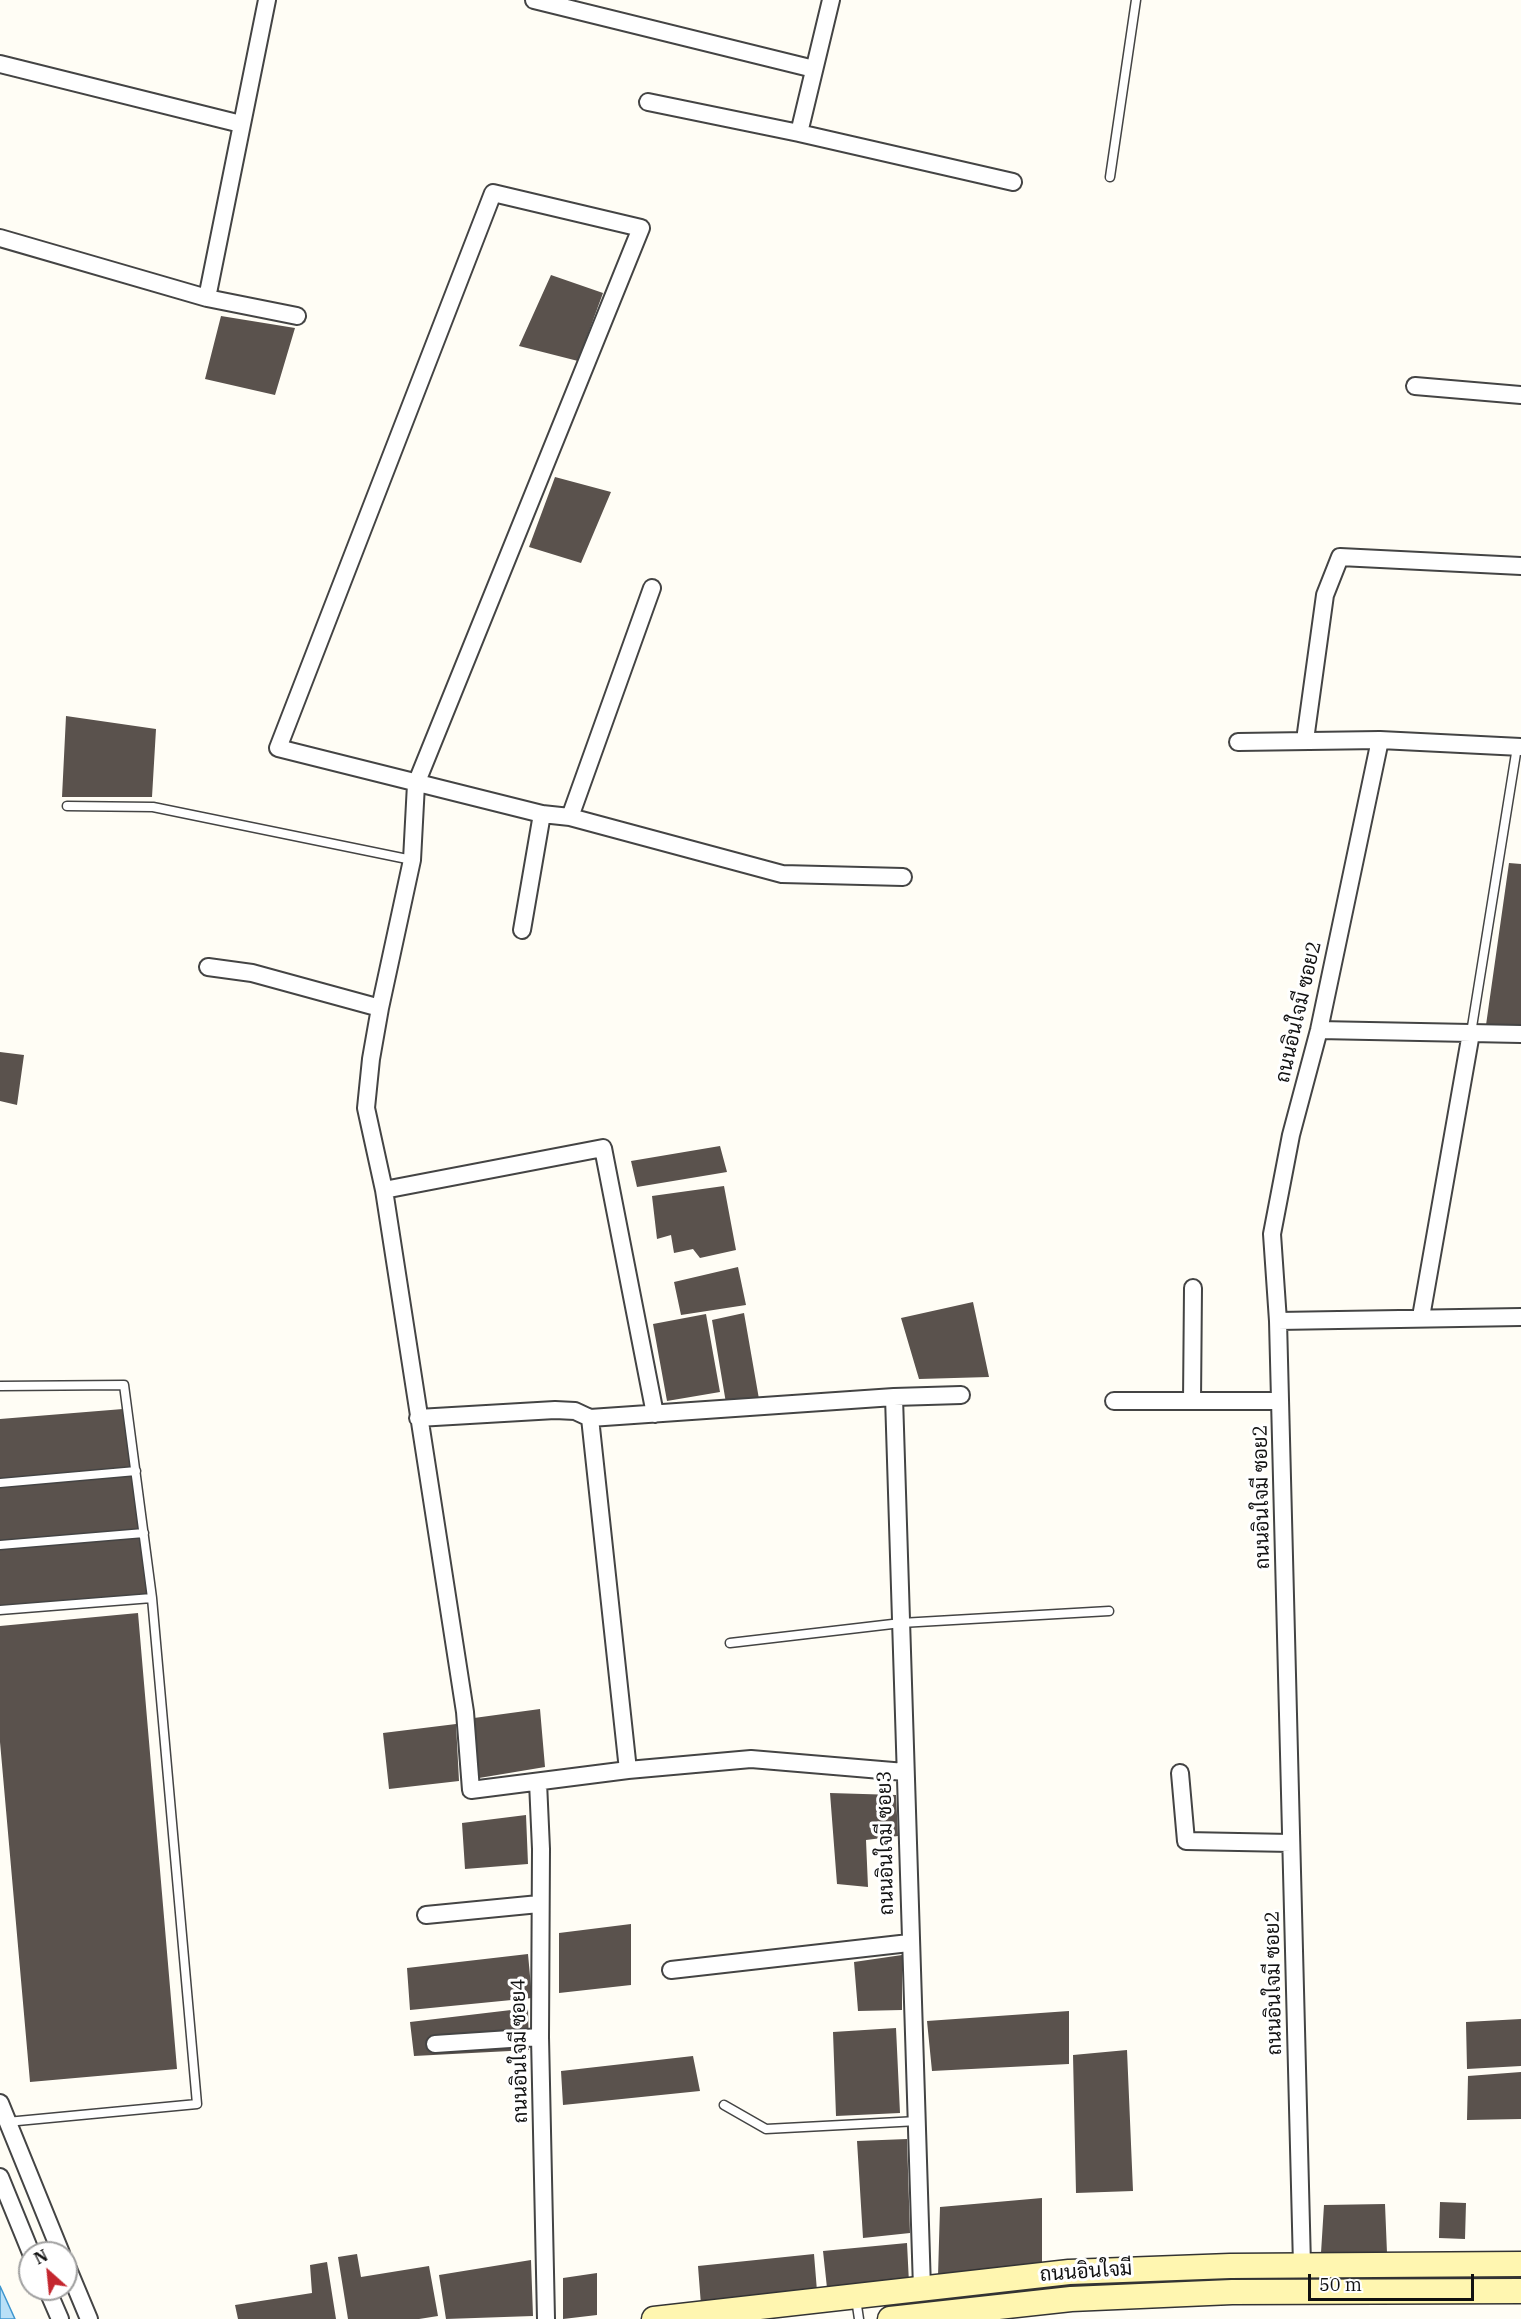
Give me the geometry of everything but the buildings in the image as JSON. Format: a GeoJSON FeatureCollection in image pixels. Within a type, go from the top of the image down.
{"type":"FeatureCollection","features":[{"type":"Feature","properties":{"kind":"main road","name":"ถนนอินใจมี"},"geometry":{"type":"LineString","coordinates":[[888,2308],[922,2288],[1069,2272],[1302,2265],[1521,2264]]}},
{"type":"Feature","properties":{"kind":"main road"},"geometry":{"type":"LineString","coordinates":[[1302,2265],[1303,2291]]}},
{"type":"Feature","properties":{"kind":"main road","name":"ถนนอินใจมี"},"geometry":{"type":"LineString","coordinates":[[654,2319],[857,2307],[888,2308],[1303,2291],[1521,2290]]}},
{"type":"Feature","properties":{"kind":"street"},"geometry":{"type":"LineString","coordinates":[[207,298],[267,0]]}},
{"type":"Feature","properties":{"kind":"street"},"geometry":{"type":"LineString","coordinates":[[534,0],[814,69]]}},
{"type":"Feature","properties":{"kind":"street"},"geometry":{"type":"LineString","coordinates":[[799,133],[831,0]]}},
{"type":"Feature","properties":{"kind":"street"},"geometry":{"type":"LineString","coordinates":[[0,64],[241,124]]}},
{"type":"Feature","properties":{"kind":"street"},"geometry":{"type":"LineString","coordinates":[[648,102],[799,133],[1013,182]]}},
{"type":"Feature","properties":{"kind":"street"},"geometry":{"type":"LineString","coordinates":[[903,877],[782,874],[570,817],[542,814],[416,784],[278,748],[493,194],[641,228],[416,784],[412,860],[370,1059],[366,1108],[384,1190],[465,1712],[471,1790],[628,1770],[751,1759],[905,1772]]}},
{"type":"Feature","properties":{"kind":"street"},"geometry":{"type":"LineString","coordinates":[[0,238],[207,298],[297,316]]}},
{"type":"Feature","properties":{"kind":"street"},"geometry":{"type":"LineString","coordinates":[[1415,386],[1521,395]]}},
{"type":"Feature","properties":{"kind":"street"},"geometry":{"type":"LineString","coordinates":[[1305,740],[1325,595],[1340,557],[1521,566]]}},
{"type":"Feature","properties":{"kind":"street"},"geometry":{"type":"LineString","coordinates":[[570,817],[652,588]]}},
{"type":"Feature","properties":{"kind":"street"},"geometry":{"type":"LineString","coordinates":[[1238,742],[1380,740],[1519,747]]}},
{"type":"Feature","properties":{"kind":"street","name":"ถนนอินใจมี ซอย2"},"geometry":{"type":"LineString","coordinates":[[1302,2265],[1278,1321],[1272,1234],[1380,740]]}},
{"type":"Feature","properties":{"kind":"street"},"geometry":{"type":"LineString","coordinates":[[522,930],[542,814]]}},
{"type":"Feature","properties":{"kind":"street"},"geometry":{"type":"LineString","coordinates":[[208,967],[252,973],[380,1008]]}},
{"type":"Feature","properties":{"kind":"street"},"geometry":{"type":"LineString","coordinates":[[1318,1030],[1521,1034]]}},
{"type":"Feature","properties":{"kind":"street"},"geometry":{"type":"LineString","coordinates":[[1421,1317],[1471,1033]]}},
{"type":"Feature","properties":{"kind":"street"},"geometry":{"type":"LineString","coordinates":[[384,1190],[603,1148],[655,1414]]}},
{"type":"Feature","properties":{"kind":"street"},"geometry":{"type":"LineString","coordinates":[[1191,1401],[1193,1288]]}},
{"type":"Feature","properties":{"kind":"street"},"geometry":{"type":"LineString","coordinates":[[1278,1321],[1521,1317]]}},
{"type":"Feature","properties":{"kind":"street"},"geometry":{"type":"LineString","coordinates":[[418,1418],[555,1410],[575,1411],[590,1418],[894,1397],[961,1395]]}},
{"type":"Feature","properties":{"kind":"street","name":"ถนนอินใจมี ซอย3"},"geometry":{"type":"LineString","coordinates":[[894,1397],[909,1943],[918,2121],[922,2288]]}},
{"type":"Feature","properties":{"kind":"street"},"geometry":{"type":"LineString","coordinates":[[1114,1401],[1280,1401]]}},
{"type":"Feature","properties":{"kind":"street"},"geometry":{"type":"LineString","coordinates":[[590,1418],[628,1770]]}},
{"type":"Feature","properties":{"kind":"street"},"geometry":{"type":"LineString","coordinates":[[1180,1773],[1186,1841],[1291,1843]]}},
{"type":"Feature","properties":{"kind":"street","name":"ถนนอินใจมี ซอย4"},"geometry":{"type":"LineString","coordinates":[[538,1782],[541,1849],[540,2037],[546,2319]]}},
{"type":"Feature","properties":{"kind":"street"},"geometry":{"type":"LineString","coordinates":[[426,1915],[539,1904]]}},
{"type":"Feature","properties":{"kind":"street"},"geometry":{"type":"LineString","coordinates":[[671,1970],[909,1943]]}},
{"type":"Feature","properties":{"kind":"street"},"geometry":{"type":"LineString","coordinates":[[435,2044],[540,2037]]}},
{"type":"Feature","properties":{"kind":"street"},"geometry":{"type":"LineString","coordinates":[[0,2103],[56,2241]]}},
{"type":"Feature","properties":{"kind":"street"},"geometry":{"type":"LineString","coordinates":[[0,2177],[26,2241]]}},
{"type":"Feature","properties":{"kind":"street"},"geometry":{"type":"LineString","coordinates":[[78,2293],[89,2319]]}},
{"type":"Feature","properties":{"kind":"street"},"geometry":{"type":"LineString","coordinates":[[52,2301],[60,2319]]}},
{"type":"Feature","properties":{"kind":"lane"},"geometry":{"type":"LineString","coordinates":[[1110,177],[1136,0]]}},
{"type":"Feature","properties":{"kind":"lane"},"geometry":{"type":"LineString","coordinates":[[1471,1033],[1519,747]]}},
{"type":"Feature","properties":{"kind":"lane"},"geometry":{"type":"LineString","coordinates":[[67,806],[153,807],[412,860]]}},
{"type":"Feature","properties":{"kind":"lane"},"geometry":{"type":"LineString","coordinates":[[0,1386],[124,1385],[152,1598],[197,2103],[6,2122]]}},
{"type":"Feature","properties":{"kind":"lane"},"geometry":{"type":"LineString","coordinates":[[0,1483],[136,1471]]}},
{"type":"Feature","properties":{"kind":"lane"},"geometry":{"type":"LineString","coordinates":[[0,1545],[144,1533]]}},
{"type":"Feature","properties":{"kind":"lane"},"geometry":{"type":"LineString","coordinates":[[0,1610],[152,1598]]}},
{"type":"Feature","properties":{"kind":"lane"},"geometry":{"type":"LineString","coordinates":[[730,1643],[901,1623],[1109,1611]]}},
{"type":"Feature","properties":{"kind":"lane"},"geometry":{"type":"LineString","coordinates":[[724,2105],[766,2129],[918,2121]]}},
{"type":"Feature","properties":{"kind":"water"},"geometry":{"type":"Polygon","coordinates":[[[0,2286],[15,2319],[0,2319],[0,2286]]]}}]}
